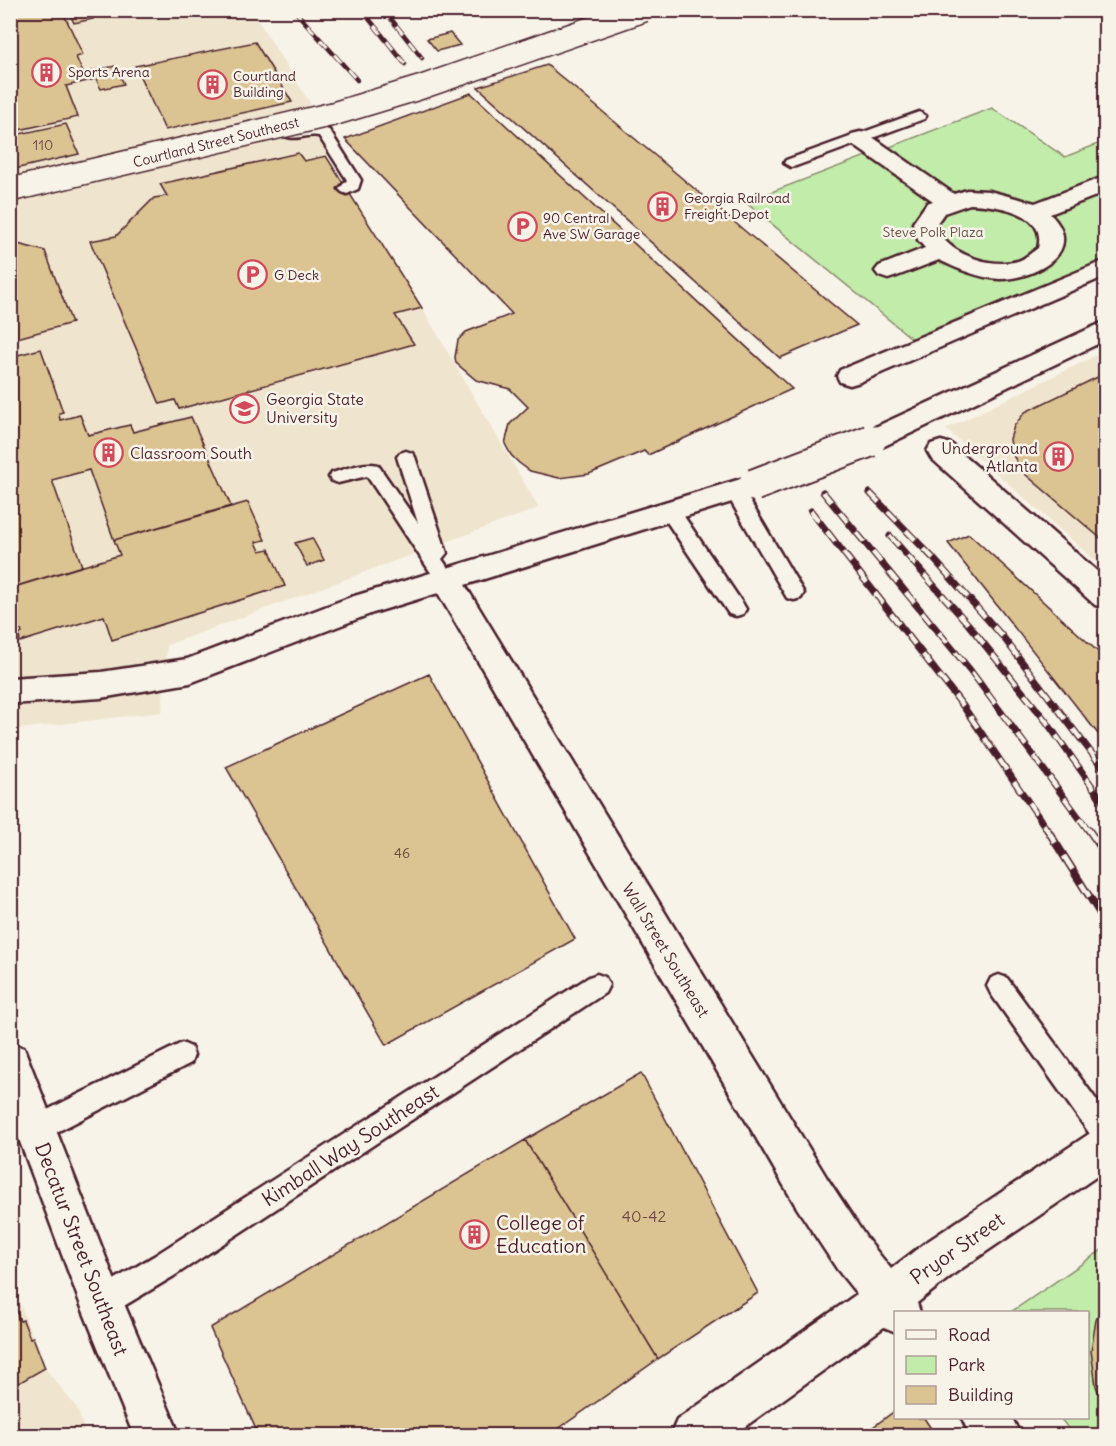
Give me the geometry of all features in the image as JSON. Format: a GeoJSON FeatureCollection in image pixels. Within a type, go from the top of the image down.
{"type":"FeatureCollection","features":[{"type":"Feature","properties":{"kind":"main road","name":"Courtland Street Southeast"},"geometry":{"type":"LineString","coordinates":[[10,190],[333,114],[419,88],[644,10]]}},
{"type":"Feature","properties":{"kind":"main road"},"geometry":{"type":"LineString","coordinates":[[860,139],[949,201]]}},
{"type":"Feature","properties":{"kind":"main road"},"geometry":{"type":"LineString","coordinates":[[1033,212],[1106,183]]}},
{"type":"Feature","properties":{"kind":"main road"},"geometry":{"type":"LineString","coordinates":[[986,197],[1006,200],[1033,212],[1049,228],[1053,240],[1048,252],[1037,262],[1027,266],[999,270],[977,268],[956,261],[939,251],[929,240],[925,228],[927,217],[936,207],[949,201],[986,197]]}},
{"type":"Feature","properties":{"kind":"main road"},"geometry":{"type":"LineString","coordinates":[[888,271],[939,251]]}},
{"type":"Feature","properties":{"kind":"main road"},"geometry":{"type":"LineString","coordinates":[[1027,266],[1057,288]]}},
{"type":"Feature","properties":{"kind":"main road"},"geometry":{"type":"LineString","coordinates":[[850,376],[1106,267]]}},
{"type":"Feature","properties":{"kind":"main road"},"geometry":{"type":"LineString","coordinates":[[10,691],[101,685],[190,671],[362,605],[744,488],[870,441],[1106,329]]}},
{"type":"Feature","properties":{"kind":"main road"},"geometry":{"type":"LineString","coordinates":[[941,451],[1106,597]]}},
{"type":"Feature","properties":{"kind":"main road","name":"Wall Street Southeast"},"geometry":{"type":"LineString","coordinates":[[446,579],[812,1193],[852,1254],[893,1306]]}},
{"type":"Feature","properties":{"kind":"main road","name":"Decatur Street Southeast"},"geometry":{"type":"LineString","coordinates":[[10,1061],[102,1303],[157,1436]]}},
{"type":"Feature","properties":{"kind":"main road","name":"Pryor Street"},"geometry":{"type":"LineString","coordinates":[[693,1436],[893,1306],[940,1258],[1106,1146]]}},
{"type":"Feature","properties":{"kind":"main road"},"geometry":{"type":"LineString","coordinates":[[986,1419],[998,1436]]}},
{"type":"Feature","properties":{"kind":"lane"},"geometry":{"type":"LineString","coordinates":[[791,163],[919,116]]}},
{"type":"Feature","properties":{"kind":"lane"},"geometry":{"type":"LineString","coordinates":[[10,197],[315,130],[324,134],[334,145],[353,177],[353,186],[346,189]]}},
{"type":"Feature","properties":{"kind":"lane"},"geometry":{"type":"LineString","coordinates":[[406,457],[446,579]]}},
{"type":"Feature","properties":{"kind":"lane"},"geometry":{"type":"LineString","coordinates":[[338,477],[372,469],[446,579]]}},
{"type":"Feature","properties":{"kind":"lane"},"geometry":{"type":"LineString","coordinates":[[744,488],[794,593]]}},
{"type":"Feature","properties":{"kind":"lane"},"geometry":{"type":"LineString","coordinates":[[670,511],[736,609]]}},
{"type":"Feature","properties":{"kind":"lane","name":"Kimball Way Southeast"},"geometry":{"type":"LineString","coordinates":[[102,1303],[174,1260],[597,985]]}},
{"type":"Feature","properties":{"kind":"lane"},"geometry":{"type":"LineString","coordinates":[[999,986],[1106,1135]]}},
{"type":"Feature","properties":{"kind":"lane"},"geometry":{"type":"LineString","coordinates":[[36,1129],[182,1055]]}},
{"type":"Feature","properties":{"kind":"shaded area","name":"Georgia State University"},"geometry":{"type":"Polygon","coordinates":[[[10,11],[252,11],[310,103],[326,156],[422,308],[539,508],[167,645],[162,712],[11,730],[10,11]]]}},
{"type":"Feature","properties":{"kind":"shaded area"},"geometry":{"type":"Polygon","coordinates":[[[1105,351],[1105,569],[946,429],[1105,351]]]}},
{"type":"Feature","properties":{"kind":"shaded area"},"geometry":{"type":"Polygon","coordinates":[[[10,1279],[45,1368],[77,1408],[86,1435],[11,1435],[10,1279]]]}},
{"type":"Feature","properties":{"kind":"green space","name":"Steve Polk Plaza"},"geometry":{"type":"Polygon","coordinates":[[[992,108],[1065,157],[1105,141],[1105,259],[916,342],[745,202],[992,108]]]}},
{"type":"Feature","properties":{"kind":"green space"},"geometry":{"type":"Polygon","coordinates":[[[1105,1248],[1105,1435],[1074,1435],[1061,1419],[1089,1419],[1089,1311],[1012,1311],[1105,1248]]]}},
{"type":"Feature","properties":{"kind":"building","name":"Sports Arena"},"geometry":{"type":"Polygon","coordinates":[[[10,10],[62,10],[83,55],[76,57],[83,73],[115,66],[124,84],[101,89],[96,79],[66,86],[78,117],[10,132],[10,10]]]}},
{"type":"Feature","properties":{"kind":"building"},"geometry":{"type":"Polygon","coordinates":[[[68,10],[88,10],[93,19],[74,23],[68,10]]]}},
{"type":"Feature","properties":{"kind":"building"},"geometry":{"type":"Polygon","coordinates":[[[450,33],[460,45],[437,51],[427,39],[450,33]]]}},
{"type":"Feature","properties":{"kind":"building","name":"Courtland Building"},"geometry":{"type":"Polygon","coordinates":[[[255,42],[292,102],[165,130],[135,66],[255,42]]]}},
{"type":"Feature","properties":{"kind":"building","name":"Georgia Railroad Freight Depot"},"geometry":{"type":"Polygon","coordinates":[[[547,65],[857,325],[780,358],[478,87],[547,65]]]}},
{"type":"Feature","properties":{"kind":"building","name":"90 Central Ave SW Garage"},"geometry":{"type":"Polygon","coordinates":[[[471,93],[792,389],[648,455],[644,451],[589,474],[559,478],[530,471],[519,463],[505,444],[510,424],[528,407],[510,389],[476,380],[456,363],[455,357],[458,340],[466,332],[512,314],[345,139],[471,93]]]}},
{"type":"Feature","properties":{"kind":"building"},"geometry":{"type":"Polygon","coordinates":[[[66,124],[79,154],[10,170],[10,136],[66,124]]]}},
{"type":"Feature","properties":{"kind":"building","name":"G Deck"},"geometry":{"type":"Polygon","coordinates":[[[298,153],[304,161],[326,156],[422,308],[395,315],[414,344],[179,409],[175,400],[160,404],[90,241],[116,236],[154,198],[167,196],[160,184],[298,153]]]}},
{"type":"Feature","properties":{"kind":"building"},"geometry":{"type":"Polygon","coordinates":[[[10,242],[45,251],[72,323],[10,340],[10,242]]]}},
{"type":"Feature","properties":{"kind":"building","name":"Classroom South"},"geometry":{"type":"Polygon","coordinates":[[[41,349],[63,412],[59,413],[60,420],[80,415],[88,435],[130,425],[133,432],[191,417],[231,506],[114,540],[89,470],[52,480],[82,566],[10,588],[10,357],[41,349]]]}},
{"type":"Feature","properties":{"kind":"building","name":"Underground Atlanta"},"geometry":{"type":"Polygon","coordinates":[[[1106,373],[1106,543],[1025,474],[1012,454],[1010,439],[1014,426],[1025,412],[1106,373]]]}},
{"type":"Feature","properties":{"kind":"building"},"geometry":{"type":"Polygon","coordinates":[[[248,502],[265,540],[256,542],[260,551],[269,549],[285,586],[112,640],[104,616],[20,642],[19,635],[22,633],[18,630],[10,606],[10,600],[14,599],[11,588],[120,555],[114,540],[248,502]]]}},
{"type":"Feature","properties":{"kind":"building"},"geometry":{"type":"Polygon","coordinates":[[[969,534],[1106,659],[1106,744],[948,543],[969,534]]]}},
{"type":"Feature","properties":{"kind":"building"},"geometry":{"type":"Polygon","coordinates":[[[312,538],[324,560],[307,566],[295,543],[312,538]]]}},
{"type":"Feature","properties":{"kind":"building"},"geometry":{"type":"Polygon","coordinates":[[[429,674],[575,939],[386,1045],[226,767],[429,674]]]}},
{"type":"Feature","properties":{"kind":"building"},"geometry":{"type":"Polygon","coordinates":[[[641,1073],[758,1293],[658,1359],[525,1140],[641,1073]]]}},
{"type":"Feature","properties":{"kind":"building","name":"College of Education"},"geometry":{"type":"Polygon","coordinates":[[[525,1140],[658,1359],[548,1436],[259,1436],[210,1328],[525,1140]]]}},
{"type":"Feature","properties":{"kind":"building"},"geometry":{"type":"Polygon","coordinates":[[[10,1296],[20,1321],[23,1320],[30,1338],[33,1337],[45,1368],[10,1388],[10,1296]]]}},
{"type":"Feature","properties":{"kind":"building"},"geometry":{"type":"Polygon","coordinates":[[[1106,1301],[1106,1411],[1096,1386],[1091,1351],[1096,1320],[1106,1301]]]}},
{"type":"Feature","properties":{"kind":"building"},"geometry":{"type":"Polygon","coordinates":[[[894,1411],[894,1419],[925,1419],[936,1436],[861,1436],[894,1411]]]}},
{"type":"Feature","properties":{"kind":"railway"},"geometry":{"type":"LineString","coordinates":[[294,10],[357,80]]}},
{"type":"Feature","properties":{"kind":"railway"},"geometry":{"type":"LineString","coordinates":[[362,10],[405,64]]}},
{"type":"Feature","properties":{"kind":"railway"},"geometry":{"type":"LineString","coordinates":[[384,10],[422,58]]}},
{"type":"Feature","properties":{"kind":"railway"},"geometry":{"type":"LineString","coordinates":[[823,492],[970,670],[1089,831]]}},
{"type":"Feature","properties":{"kind":"railway"},"geometry":{"type":"LineString","coordinates":[[870,493],[933,558],[1003,637],[1106,772]]}},
{"type":"Feature","properties":{"kind":"railway"},"geometry":{"type":"LineString","coordinates":[[811,511],[963,706],[1048,831]]}},
{"type":"Feature","properties":{"kind":"railway"},"geometry":{"type":"LineString","coordinates":[[890,536],[968,624],[1046,721],[1106,806]]}},
{"type":"Feature","properties":{"kind":"railway"},"geometry":{"type":"LineString","coordinates":[[1047,829],[1106,923]]}},
{"type":"Feature","properties":{"kind":"railway"},"geometry":{"type":"LineString","coordinates":[[1088,829],[1106,855]]}},
{"type":"Feature","properties":{"kind":"place","name":"Sports Arena"},"geometry":{"type":"Point","coordinates":[47,72]}},
{"type":"Feature","properties":{"kind":"place","name":"Courtland Building"},"geometry":{"type":"Point","coordinates":[212,84]}},
{"type":"Feature","properties":{"kind":"place","name":"Georgia Railroad Freight Depot"},"geometry":{"type":"Point","coordinates":[663,206]}},
{"type":"Feature","properties":{"kind":"place","name":"90 Central Ave SW Garage"},"geometry":{"type":"Point","coordinates":[522,226]}},
{"type":"Feature","properties":{"kind":"place","name":"G Deck"},"geometry":{"type":"Point","coordinates":[253,275]}},
{"type":"Feature","properties":{"kind":"place","name":"Georgia State University"},"geometry":{"type":"Point","coordinates":[245,408]}},
{"type":"Feature","properties":{"kind":"place","name":"Classroom South"},"geometry":{"type":"Point","coordinates":[109,453]}},
{"type":"Feature","properties":{"kind":"place","name":"Underground Atlanta"},"geometry":{"type":"Point","coordinates":[1059,457]}},
{"type":"Feature","properties":{"kind":"place","name":"College of Education"},"geometry":{"type":"Point","coordinates":[475,1234]}}]}
